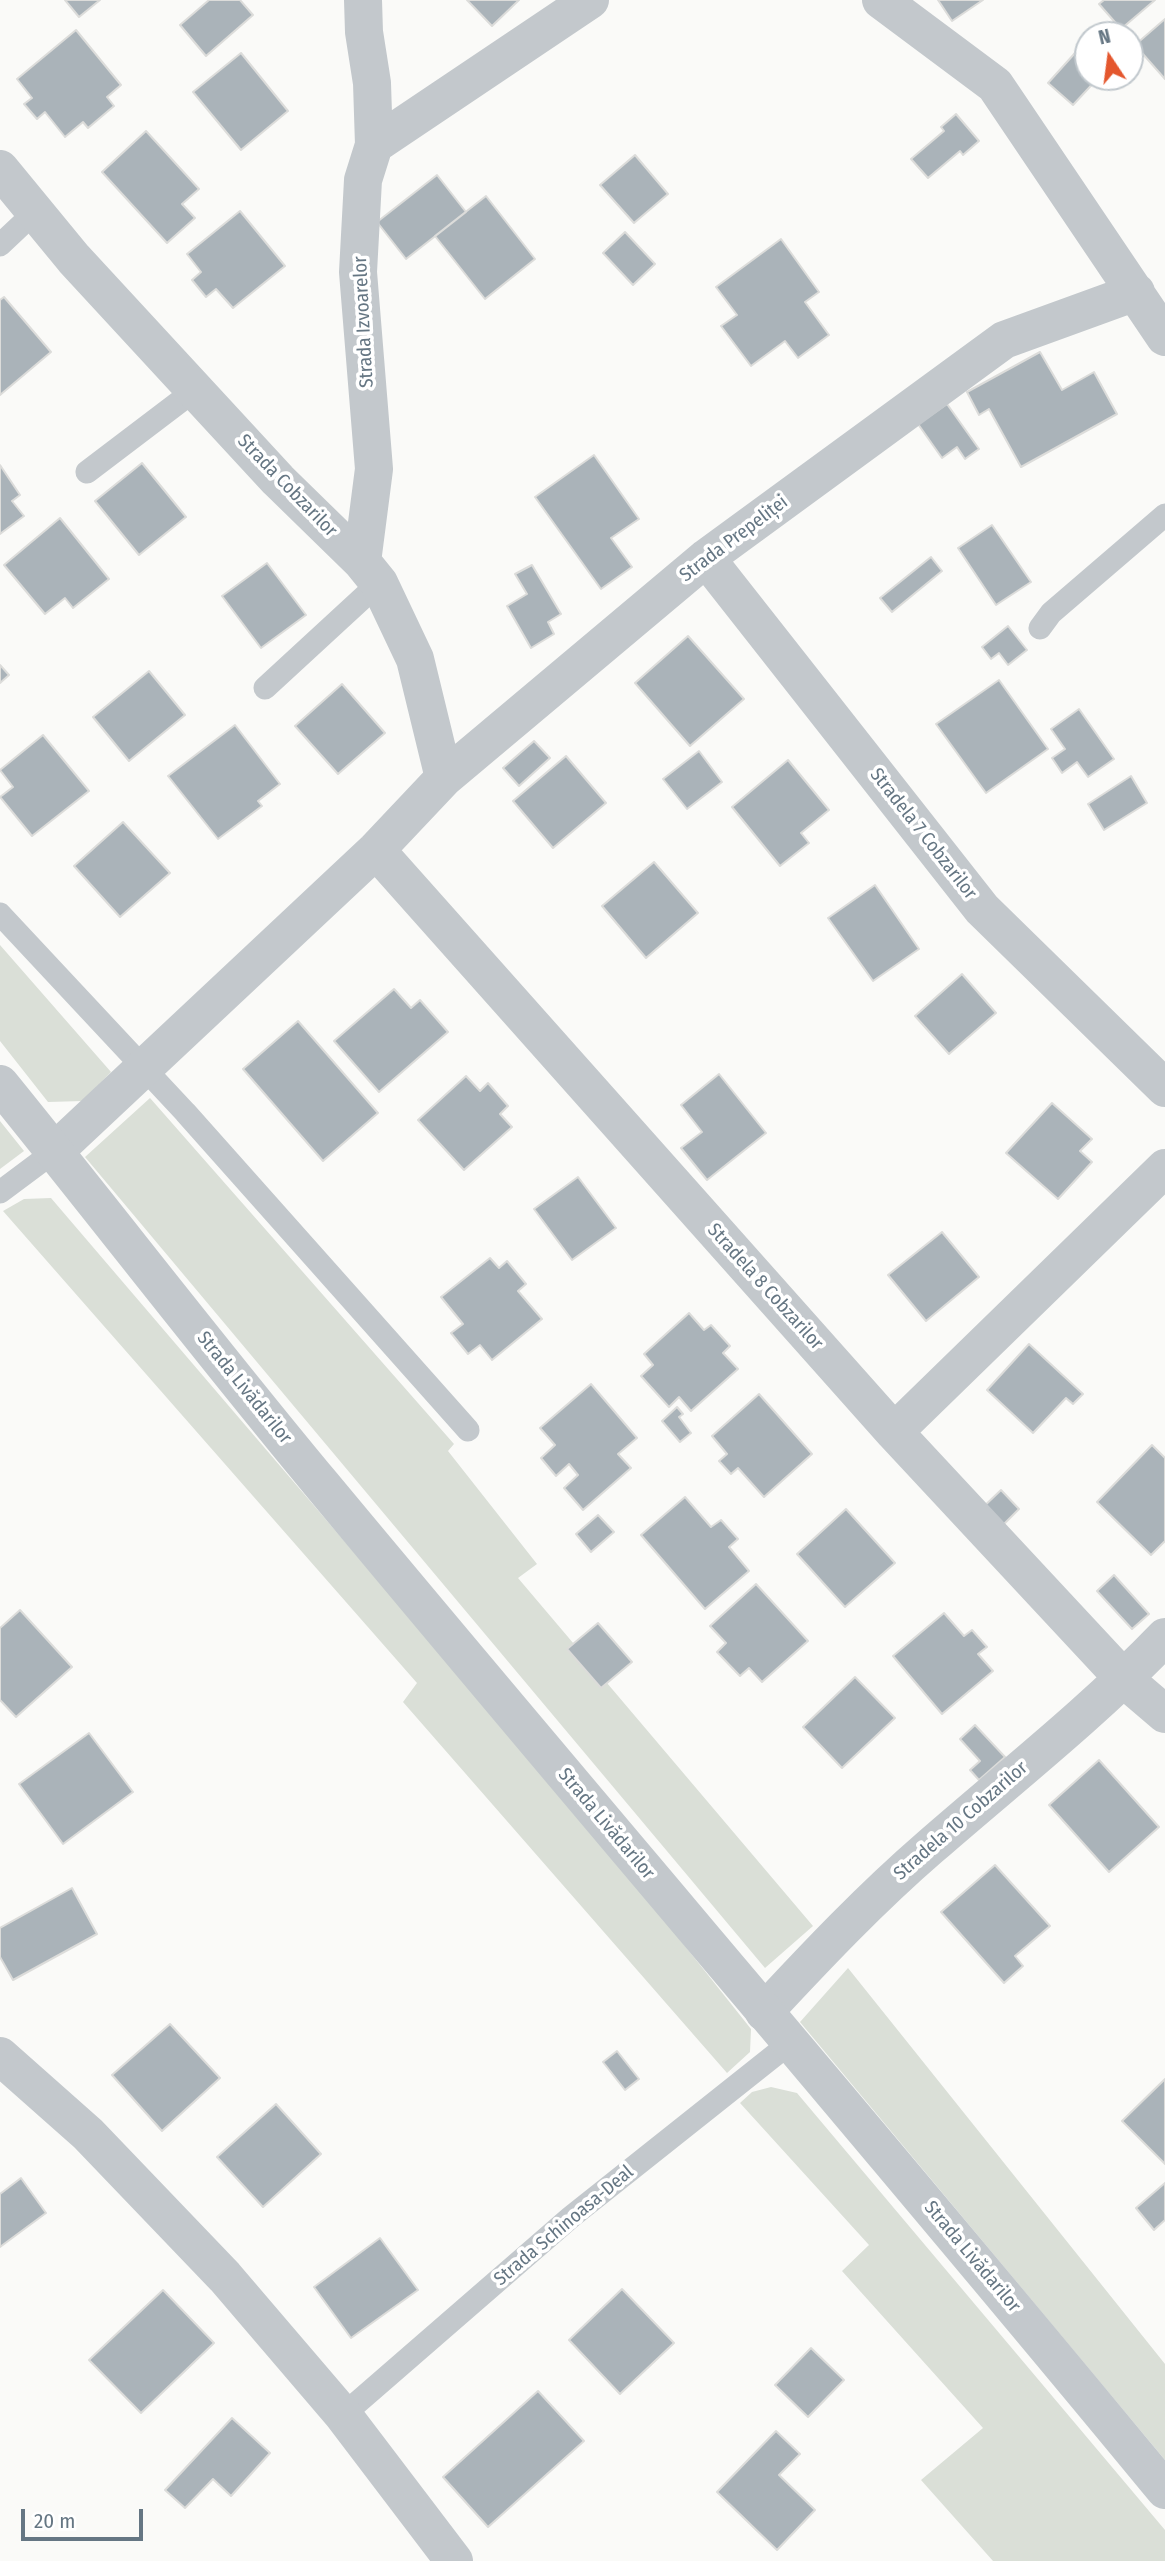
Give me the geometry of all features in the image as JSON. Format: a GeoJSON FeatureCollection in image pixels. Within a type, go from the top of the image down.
{"type":"FeatureCollection","features":[{"type":"Feature","properties":{"kind":"street","name":"Strada Izvoarelor"},"geometry":{"type":"LineString","coordinates":[[363,0],[364,32],[372,83],[374,145],[363,180],[358,272],[374,469],[371,572]]}},
{"type":"Feature","properties":{"kind":"street"},"geometry":{"type":"LineString","coordinates":[[374,145],[590,0]]}},
{"type":"Feature","properties":{"kind":"street"},"geometry":{"type":"LineString","coordinates":[[881,0],[995,85],[1165,337]]}},
{"type":"Feature","properties":{"kind":"street","name":"Strada Cobzarilor"},"geometry":{"type":"LineString","coordinates":[[0,169],[74,259],[278,480],[371,572],[415,659],[444,778]]}},
{"type":"Feature","properties":{"kind":"street","name":"Strada Prepeliței"},"geometry":{"type":"LineString","coordinates":[[376,850],[444,778],[706,558],[1003,340],[1136,292]]}},
{"type":"Feature","properties":{"kind":"street","name":"Stradela 7 Cobzarilor"},"geometry":{"type":"LineString","coordinates":[[706,558],[982,909],[1165,1088]]}},
{"type":"Feature","properties":{"kind":"street"},"geometry":{"type":"LineString","coordinates":[[55,1151],[376,850]]}},
{"type":"Feature","properties":{"kind":"street","name":"Stradela 8 Cobzarilor"},"geometry":{"type":"LineString","coordinates":[[376,850],[894,1432],[1125,1679],[1165,1714]]}},
{"type":"Feature","properties":{"kind":"street","name":"Strada Livădarilor"},"geometry":{"type":"LineString","coordinates":[[0,1084],[318,1480],[1165,2490]]}},
{"type":"Feature","properties":{"kind":"street"},"geometry":{"type":"LineString","coordinates":[[894,1432],[1165,1168]]}},
{"type":"Feature","properties":{"kind":"street","name":"Stradela 10 Cobzarilor"},"geometry":{"type":"LineString","coordinates":[[764,2012],[842,1930],[928,1849],[1125,1679],[1165,1637]]}},
{"type":"Feature","properties":{"kind":"street"},"geometry":{"type":"LineString","coordinates":[[0,2056],[88,2134],[225,2277],[342,2415],[454,2561]]}},
{"type":"Feature","properties":{"kind":"lane"},"geometry":{"type":"LineString","coordinates":[[0,245],[35,212]]}},
{"type":"Feature","properties":{"kind":"lane"},"geometry":{"type":"LineString","coordinates":[[87,472],[195,390]]}},
{"type":"Feature","properties":{"kind":"lane"},"geometry":{"type":"LineString","coordinates":[[1040,628],[1051,613],[1165,515]]}},
{"type":"Feature","properties":{"kind":"lane"},"geometry":{"type":"LineString","coordinates":[[265,688],[371,572]]}},
{"type":"Feature","properties":{"kind":"lane"},"geometry":{"type":"LineString","coordinates":[[0,914],[185,1112],[468,1430]]}},
{"type":"Feature","properties":{"kind":"lane"},"geometry":{"type":"LineString","coordinates":[[0,1192],[55,1151]]}},
{"type":"Feature","properties":{"kind":"lane","name":"Strada Schinoasa-Deal"},"geometry":{"type":"LineString","coordinates":[[342,2415],[571,2217],[790,2043]]}},
{"type":"Feature","properties":{"kind":"shaded area"},"geometry":{"type":"Polygon","coordinates":[[[0,945],[111,1072],[83,1101],[48,1102],[0,1041],[0,945]]]}},
{"type":"Feature","properties":{"kind":"shaded area"},"geometry":{"type":"Polygon","coordinates":[[[150,1098],[454,1444],[448,1451],[537,1564],[518,1578],[813,1926],[765,1968],[85,1157],[150,1098]]]}},
{"type":"Feature","properties":{"kind":"shaded area"},"geometry":{"type":"Polygon","coordinates":[[[0,1121],[24,1151],[0,1169],[0,1121]]]}},
{"type":"Feature","properties":{"kind":"shaded area"},"geometry":{"type":"Polygon","coordinates":[[[51,1198],[611,1853],[751,2029],[750,2052],[727,2073],[403,1702],[417,1683],[3,1211],[24,1199],[51,1198]]]}},
{"type":"Feature","properties":{"kind":"shaded area"},"geometry":{"type":"Polygon","coordinates":[[[848,1968],[1165,2364],[1165,2460],[800,2022],[848,1968]]]}},
{"type":"Feature","properties":{"kind":"shaded area"},"geometry":{"type":"Polygon","coordinates":[[[771,2087],[797,2093],[1165,2530],[1165,2561],[993,2561],[921,2480],[983,2428],[842,2271],[869,2245],[740,2103],[752,2092],[771,2087]]]}},
{"type":"Feature","properties":{"kind":"building"},"geometry":{"type":"Polygon","coordinates":[[[65,0],[100,0],[79,17],[65,0]]]}},
{"type":"Feature","properties":{"kind":"building"},"geometry":{"type":"Polygon","coordinates":[[[209,0],[240,0],[253,15],[206,56],[180,25],[209,0]]]}},
{"type":"Feature","properties":{"kind":"building"},"geometry":{"type":"Polygon","coordinates":[[[467,0],[519,0],[492,26],[467,0]]]}},
{"type":"Feature","properties":{"kind":"building"},"geometry":{"type":"Polygon","coordinates":[[[938,0],[983,0],[952,21],[938,0]]]}},
{"type":"Feature","properties":{"kind":"building"},"geometry":{"type":"Polygon","coordinates":[[[1104,0],[1155,0],[1130,21],[1114,21],[1099,4],[1104,0]]]}},
{"type":"Feature","properties":{"kind":"building"},"geometry":{"type":"Polygon","coordinates":[[[1165,19],[1165,79],[1144,55],[1144,37],[1165,19]]]}},
{"type":"Feature","properties":{"kind":"building"},"geometry":{"type":"Polygon","coordinates":[[[76,30],[121,85],[107,97],[114,106],[88,128],[83,122],[65,137],[45,112],[37,119],[24,104],[32,98],[17,79],[76,30]]]}},
{"type":"Feature","properties":{"kind":"building"},"geometry":{"type":"Polygon","coordinates":[[[241,53],[288,111],[241,150],[193,92],[241,53]]]}},
{"type":"Feature","properties":{"kind":"building"},"geometry":{"type":"Polygon","coordinates":[[[1074,54],[1074,91],[1086,91],[1073,105],[1048,83],[1074,54]]]}},
{"type":"Feature","properties":{"kind":"building"},"geometry":{"type":"Polygon","coordinates":[[[956,114],[979,141],[963,155],[960,151],[928,178],[911,159],[944,131],[941,127],[956,114]]]}},
{"type":"Feature","properties":{"kind":"building"},"geometry":{"type":"Polygon","coordinates":[[[146,131],[199,189],[182,204],[195,218],[167,243],[102,172],[146,131]]]}},
{"type":"Feature","properties":{"kind":"building"},"geometry":{"type":"Polygon","coordinates":[[[635,155],[668,194],[634,223],[600,185],[635,155]]]}},
{"type":"Feature","properties":{"kind":"building"},"geometry":{"type":"Polygon","coordinates":[[[437,175],[466,212],[406,259],[377,222],[437,175]]]}},
{"type":"Feature","properties":{"kind":"building"},"geometry":{"type":"Polygon","coordinates":[[[486,196],[535,259],[485,299],[435,236],[486,196]]]}},
{"type":"Feature","properties":{"kind":"building"},"geometry":{"type":"Polygon","coordinates":[[[240,211],[285,266],[233,308],[216,289],[206,297],[192,280],[201,272],[187,254],[240,211]]]}},
{"type":"Feature","properties":{"kind":"building"},"geometry":{"type":"Polygon","coordinates":[[[625,232],[655,264],[633,285],[603,253],[625,232]]]}},
{"type":"Feature","properties":{"kind":"building"},"geometry":{"type":"Polygon","coordinates":[[[781,239],[819,292],[805,302],[829,335],[798,358],[785,341],[751,366],[721,326],[737,315],[716,287],[781,239]]]}},
{"type":"Feature","properties":{"kind":"building"},"geometry":{"type":"Polygon","coordinates":[[[4,297],[51,352],[0,395],[0,300],[4,297]]]}},
{"type":"Feature","properties":{"kind":"building"},"geometry":{"type":"Polygon","coordinates":[[[1040,352],[1062,390],[1094,372],[1117,414],[1021,467],[989,409],[979,415],[967,392],[1040,352]]]}},
{"type":"Feature","properties":{"kind":"building"},"geometry":{"type":"Polygon","coordinates":[[[947,404],[979,449],[965,459],[957,447],[942,458],[918,424],[947,404]]]}},
{"type":"Feature","properties":{"kind":"building"},"geometry":{"type":"Polygon","coordinates":[[[594,455],[639,519],[611,538],[632,567],[601,589],[535,497],[594,455]]]}},
{"type":"Feature","properties":{"kind":"building"},"geometry":{"type":"Polygon","coordinates":[[[142,463],[186,517],[139,555],[95,501],[142,463]]]}},
{"type":"Feature","properties":{"kind":"building"},"geometry":{"type":"Polygon","coordinates":[[[0,465],[20,495],[12,501],[24,516],[0,534],[0,465]]]}},
{"type":"Feature","properties":{"kind":"building"},"geometry":{"type":"Polygon","coordinates":[[[60,518],[109,579],[73,608],[65,598],[45,614],[4,565],[60,518]]]}},
{"type":"Feature","properties":{"kind":"building"},"geometry":{"type":"Polygon","coordinates":[[[992,525],[1031,582],[996,605],[958,548],[992,525]]]}},
{"type":"Feature","properties":{"kind":"building"},"geometry":{"type":"Polygon","coordinates":[[[931,557],[942,571],[892,612],[880,598],[931,557]]]}},
{"type":"Feature","properties":{"kind":"building"},"geometry":{"type":"Polygon","coordinates":[[[267,563],[306,615],[261,648],[222,596],[267,563]]]}},
{"type":"Feature","properties":{"kind":"building"},"geometry":{"type":"Polygon","coordinates":[[[532,565],[561,614],[548,622],[554,634],[531,648],[507,606],[527,594],[515,574],[532,565]]]}},
{"type":"Feature","properties":{"kind":"building"},"geometry":{"type":"Polygon","coordinates":[[[1008,626],[1027,650],[1008,665],[999,653],[991,659],[982,647],[1008,626]]]}},
{"type":"Feature","properties":{"kind":"building"},"geometry":{"type":"Polygon","coordinates":[[[688,636],[744,699],[690,746],[635,683],[688,636]]]}},
{"type":"Feature","properties":{"kind":"building"},"geometry":{"type":"Polygon","coordinates":[[[0,665],[9,675],[0,683],[0,665]]]}},
{"type":"Feature","properties":{"kind":"building"},"geometry":{"type":"Polygon","coordinates":[[[149,671],[185,715],[129,761],[93,717],[149,671]]]}},
{"type":"Feature","properties":{"kind":"building"},"geometry":{"type":"Polygon","coordinates":[[[999,680],[1048,749],[986,793],[936,724],[999,680]]]}},
{"type":"Feature","properties":{"kind":"building"},"geometry":{"type":"Polygon","coordinates":[[[342,684],[385,733],[338,774],[295,726],[342,684]]]}},
{"type":"Feature","properties":{"kind":"building"},"geometry":{"type":"Polygon","coordinates":[[[1079,709],[1114,759],[1088,777],[1077,762],[1062,773],[1052,758],[1065,749],[1051,729],[1079,709]]]}},
{"type":"Feature","properties":{"kind":"building"},"geometry":{"type":"Polygon","coordinates":[[[235,725],[280,784],[258,801],[262,806],[218,839],[168,776],[235,725]]]}},
{"type":"Feature","properties":{"kind":"building"},"geometry":{"type":"Polygon","coordinates":[[[43,735],[89,791],[32,836],[0,797],[13,787],[0,770],[43,735]]]}},
{"type":"Feature","properties":{"kind":"building"},"geometry":{"type":"Polygon","coordinates":[[[534,741],[550,758],[519,786],[503,768],[534,741]]]}},
{"type":"Feature","properties":{"kind":"building"},"geometry":{"type":"Polygon","coordinates":[[[699,751],[722,782],[687,809],[663,779],[699,751]]]}},
{"type":"Feature","properties":{"kind":"building"},"geometry":{"type":"Polygon","coordinates":[[[566,756],[606,803],[553,848],[513,801],[566,756]]]}},
{"type":"Feature","properties":{"kind":"building"},"geometry":{"type":"Polygon","coordinates":[[[788,760],[829,810],[801,833],[809,843],[780,866],[732,807],[788,760]]]}},
{"type":"Feature","properties":{"kind":"building"},"geometry":{"type":"Polygon","coordinates":[[[1131,776],[1147,803],[1104,830],[1088,804],[1131,776]]]}},
{"type":"Feature","properties":{"kind":"building"},"geometry":{"type":"Polygon","coordinates":[[[123,822],[170,873],[120,917],[74,866],[123,822]]]}},
{"type":"Feature","properties":{"kind":"building"},"geometry":{"type":"Polygon","coordinates":[[[654,862],[698,913],[646,958],[602,906],[654,862]]]}},
{"type":"Feature","properties":{"kind":"building"},"geometry":{"type":"Polygon","coordinates":[[[875,885],[919,949],[873,981],[828,918],[875,885]]]}},
{"type":"Feature","properties":{"kind":"building"},"geometry":{"type":"Polygon","coordinates":[[[962,974],[996,1013],[949,1054],[915,1016],[962,974]]]}},
{"type":"Feature","properties":{"kind":"building"},"geometry":{"type":"Polygon","coordinates":[[[394,989],[411,1008],[420,1000],[448,1032],[379,1092],[334,1041],[394,989]]]}},
{"type":"Feature","properties":{"kind":"building"},"geometry":{"type":"Polygon","coordinates":[[[298,1021],[378,1113],[323,1161],[243,1069],[298,1021]]]}},
{"type":"Feature","properties":{"kind":"building"},"geometry":{"type":"Polygon","coordinates":[[[719,1074],[766,1133],[707,1180],[681,1148],[702,1132],[681,1105],[719,1074]]]}},
{"type":"Feature","properties":{"kind":"building"},"geometry":{"type":"Polygon","coordinates":[[[466,1076],[480,1091],[488,1083],[508,1106],[500,1114],[512,1127],[464,1170],[418,1120],[466,1076]]]}},
{"type":"Feature","properties":{"kind":"building"},"geometry":{"type":"Polygon","coordinates":[[[1052,1103],[1092,1139],[1080,1151],[1092,1162],[1058,1199],[1006,1153],[1052,1103]]]}},
{"type":"Feature","properties":{"kind":"building"},"geometry":{"type":"Polygon","coordinates":[[[578,1177],[616,1228],[572,1260],[534,1209],[578,1177]]]}},
{"type":"Feature","properties":{"kind":"building"},"geometry":{"type":"Polygon","coordinates":[[[942,1232],[979,1277],[926,1321],[888,1275],[942,1232]]]}},
{"type":"Feature","properties":{"kind":"building"},"geometry":{"type":"Polygon","coordinates":[[[490,1258],[499,1268],[507,1261],[526,1284],[518,1291],[542,1319],[492,1360],[480,1345],[468,1354],[451,1333],[463,1324],[441,1297],[490,1258]]]}},
{"type":"Feature","properties":{"kind":"building"},"geometry":{"type":"Polygon","coordinates":[[[689,1313],[704,1330],[711,1325],[730,1346],[723,1353],[738,1369],[691,1411],[679,1397],[669,1407],[641,1376],[653,1365],[644,1354],[689,1313]]]}},
{"type":"Feature","properties":{"kind":"building"},"geometry":{"type":"Polygon","coordinates":[[[1029,1344],[1083,1394],[1073,1404],[1066,1398],[1033,1433],[987,1390],[1029,1344]]]}},
{"type":"Feature","properties":{"kind":"building"},"geometry":{"type":"Polygon","coordinates":[[[591,1384],[637,1438],[618,1454],[631,1468],[583,1510],[564,1488],[578,1475],[569,1464],[556,1476],[541,1458],[555,1445],[540,1428],[591,1384]]]}},
{"type":"Feature","properties":{"kind":"building"},"geometry":{"type":"Polygon","coordinates":[[[759,1394],[812,1454],[764,1497],[738,1468],[731,1474],[719,1461],[727,1454],[712,1436],[759,1394]]]}},
{"type":"Feature","properties":{"kind":"building"},"geometry":{"type":"Polygon","coordinates":[[[677,1407],[683,1414],[679,1417],[691,1433],[680,1442],[662,1421],[677,1407]]]}},
{"type":"Feature","properties":{"kind":"building"},"geometry":{"type":"Polygon","coordinates":[[[1152,1445],[1165,1458],[1165,1541],[1151,1555],[1097,1502],[1152,1445]]]}},
{"type":"Feature","properties":{"kind":"building"},"geometry":{"type":"Polygon","coordinates":[[[1001,1490],[1019,1509],[997,1531],[978,1512],[1001,1490]]]}},
{"type":"Feature","properties":{"kind":"building"},"geometry":{"type":"Polygon","coordinates":[[[685,1497],[711,1527],[721,1520],[738,1539],[729,1547],[749,1571],[705,1609],[641,1535],[685,1497]]]}},
{"type":"Feature","properties":{"kind":"building"},"geometry":{"type":"Polygon","coordinates":[[[846,1509],[895,1563],[845,1607],[797,1554],[846,1509]]]}},
{"type":"Feature","properties":{"kind":"building"},"geometry":{"type":"Polygon","coordinates":[[[598,1515],[614,1532],[591,1552],[576,1534],[598,1515]]]}},
{"type":"Feature","properties":{"kind":"building"},"geometry":{"type":"Polygon","coordinates":[[[1114,1575],[1149,1614],[1132,1629],[1097,1591],[1114,1575]]]}},
{"type":"Feature","properties":{"kind":"building"},"geometry":{"type":"Polygon","coordinates":[[[756,1584],[808,1641],[762,1682],[749,1668],[740,1676],[717,1652],[726,1643],[710,1626],[756,1584]]]}},
{"type":"Feature","properties":{"kind":"building"},"geometry":{"type":"Polygon","coordinates":[[[20,1610],[72,1667],[16,1717],[0,1700],[0,1628],[20,1610]]]}},
{"type":"Feature","properties":{"kind":"building"},"geometry":{"type":"Polygon","coordinates":[[[944,1613],[964,1636],[972,1630],[987,1647],[978,1654],[993,1671],[942,1714],[893,1656],[944,1613]]]}},
{"type":"Feature","properties":{"kind":"building"},"geometry":{"type":"Polygon","coordinates":[[[598,1623],[632,1662],[601,1688],[567,1649],[598,1623]]]}},
{"type":"Feature","properties":{"kind":"building"},"geometry":{"type":"Polygon","coordinates":[[[855,1677],[895,1718],[842,1768],[803,1727],[855,1677]]]}},
{"type":"Feature","properties":{"kind":"building"},"geometry":{"type":"Polygon","coordinates":[[[975,1725],[1005,1757],[979,1780],[970,1770],[980,1761],[960,1739],[975,1725]]]}},
{"type":"Feature","properties":{"kind":"building"},"geometry":{"type":"Polygon","coordinates":[[[89,1733],[133,1792],[63,1844],[19,1784],[89,1733]]]}},
{"type":"Feature","properties":{"kind":"building"},"geometry":{"type":"Polygon","coordinates":[[[1099,1760],[1159,1827],[1109,1872],[1049,1805],[1099,1760]]]}},
{"type":"Feature","properties":{"kind":"building"},"geometry":{"type":"Polygon","coordinates":[[[995,1865],[1050,1926],[1015,1956],[1023,1966],[1004,1983],[941,1912],[995,1865]]]}},
{"type":"Feature","properties":{"kind":"building"},"geometry":{"type":"Polygon","coordinates":[[[72,1888],[97,1934],[13,1980],[0,1957],[0,1928],[72,1888]]]}},
{"type":"Feature","properties":{"kind":"building"},"geometry":{"type":"Polygon","coordinates":[[[170,2024],[220,2078],[162,2131],[112,2075],[170,2024]]]}},
{"type":"Feature","properties":{"kind":"building"},"geometry":{"type":"Polygon","coordinates":[[[617,2051],[639,2079],[625,2090],[603,2062],[617,2051]]]}},
{"type":"Feature","properties":{"kind":"building"},"geometry":{"type":"Polygon","coordinates":[[[1165,2079],[1165,2164],[1122,2121],[1165,2079]]]}},
{"type":"Feature","properties":{"kind":"building"},"geometry":{"type":"Polygon","coordinates":[[[276,2104],[321,2154],[263,2207],[217,2157],[276,2104]]]}},
{"type":"Feature","properties":{"kind":"building"},"geometry":{"type":"Polygon","coordinates":[[[21,2178],[46,2213],[0,2247],[0,2194],[21,2178]]]}},
{"type":"Feature","properties":{"kind":"building"},"geometry":{"type":"Polygon","coordinates":[[[1165,2183],[1165,2220],[1154,2230],[1136,2208],[1165,2183]]]}},
{"type":"Feature","properties":{"kind":"building"},"geometry":{"type":"Polygon","coordinates":[[[380,2238],[418,2290],[351,2338],[314,2287],[380,2238]]]}},
{"type":"Feature","properties":{"kind":"building"},"geometry":{"type":"Polygon","coordinates":[[[622,2289],[674,2343],[620,2394],[569,2340],[622,2289]]]}},
{"type":"Feature","properties":{"kind":"building"},"geometry":{"type":"Polygon","coordinates":[[[163,2290],[214,2343],[141,2413],[89,2360],[163,2290]]]}},
{"type":"Feature","properties":{"kind":"building"},"geometry":{"type":"Polygon","coordinates":[[[811,2348],[844,2380],[808,2417],[775,2385],[811,2348]]]}},
{"type":"Feature","properties":{"kind":"building"},"geometry":{"type":"Polygon","coordinates":[[[538,2391],[584,2441],[488,2527],[443,2477],[538,2391]]]}},
{"type":"Feature","properties":{"kind":"building"},"geometry":{"type":"Polygon","coordinates":[[[232,2418],[270,2453],[231,2496],[213,2479],[185,2508],[165,2490],[232,2418]]]}},
{"type":"Feature","properties":{"kind":"building"},"geometry":{"type":"Polygon","coordinates":[[[776,2431],[800,2454],[779,2475],[815,2510],[777,2550],[717,2492],[776,2431]]]}}]}
